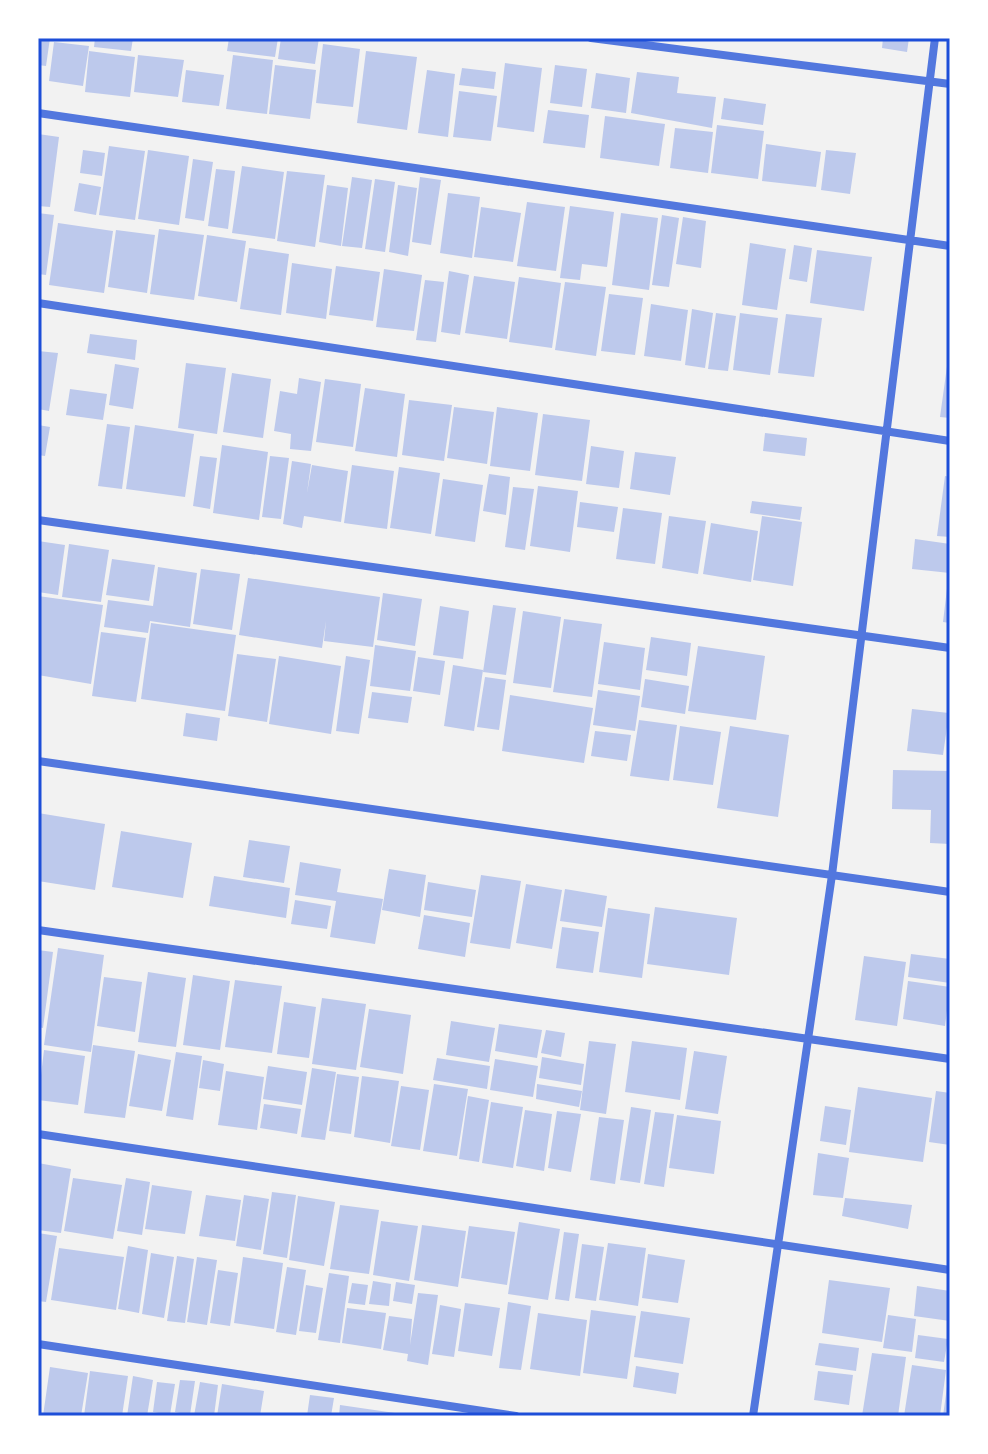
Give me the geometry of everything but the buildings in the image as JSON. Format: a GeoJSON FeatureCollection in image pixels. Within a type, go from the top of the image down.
{"type":"FeatureCollection","features":[{"type":"Feature","properties":{"kind":"street"},"geometry":{"type":"LineString","coordinates":[[591,38],[950,84]]}},
{"type":"Feature","properties":{"kind":"street"},"geometry":{"type":"LineString","coordinates":[[753,1416],[832,875],[913,241],[935,38]]}},
{"type":"Feature","properties":{"kind":"street"},"geometry":{"type":"LineString","coordinates":[[38,113],[950,246]]}},
{"type":"Feature","properties":{"kind":"street"},"geometry":{"type":"LineString","coordinates":[[38,303],[950,441]]}},
{"type":"Feature","properties":{"kind":"street"},"geometry":{"type":"LineString","coordinates":[[38,520],[950,648]]}},
{"type":"Feature","properties":{"kind":"street"},"geometry":{"type":"LineString","coordinates":[[38,761],[950,892]]}},
{"type":"Feature","properties":{"kind":"street"},"geometry":{"type":"LineString","coordinates":[[38,930],[950,1059]]}},
{"type":"Feature","properties":{"kind":"street"},"geometry":{"type":"LineString","coordinates":[[38,1134],[950,1270]]}},
{"type":"Feature","properties":{"kind":"street"},"geometry":{"type":"LineString","coordinates":[[38,1344],[516,1416]]}}]}
